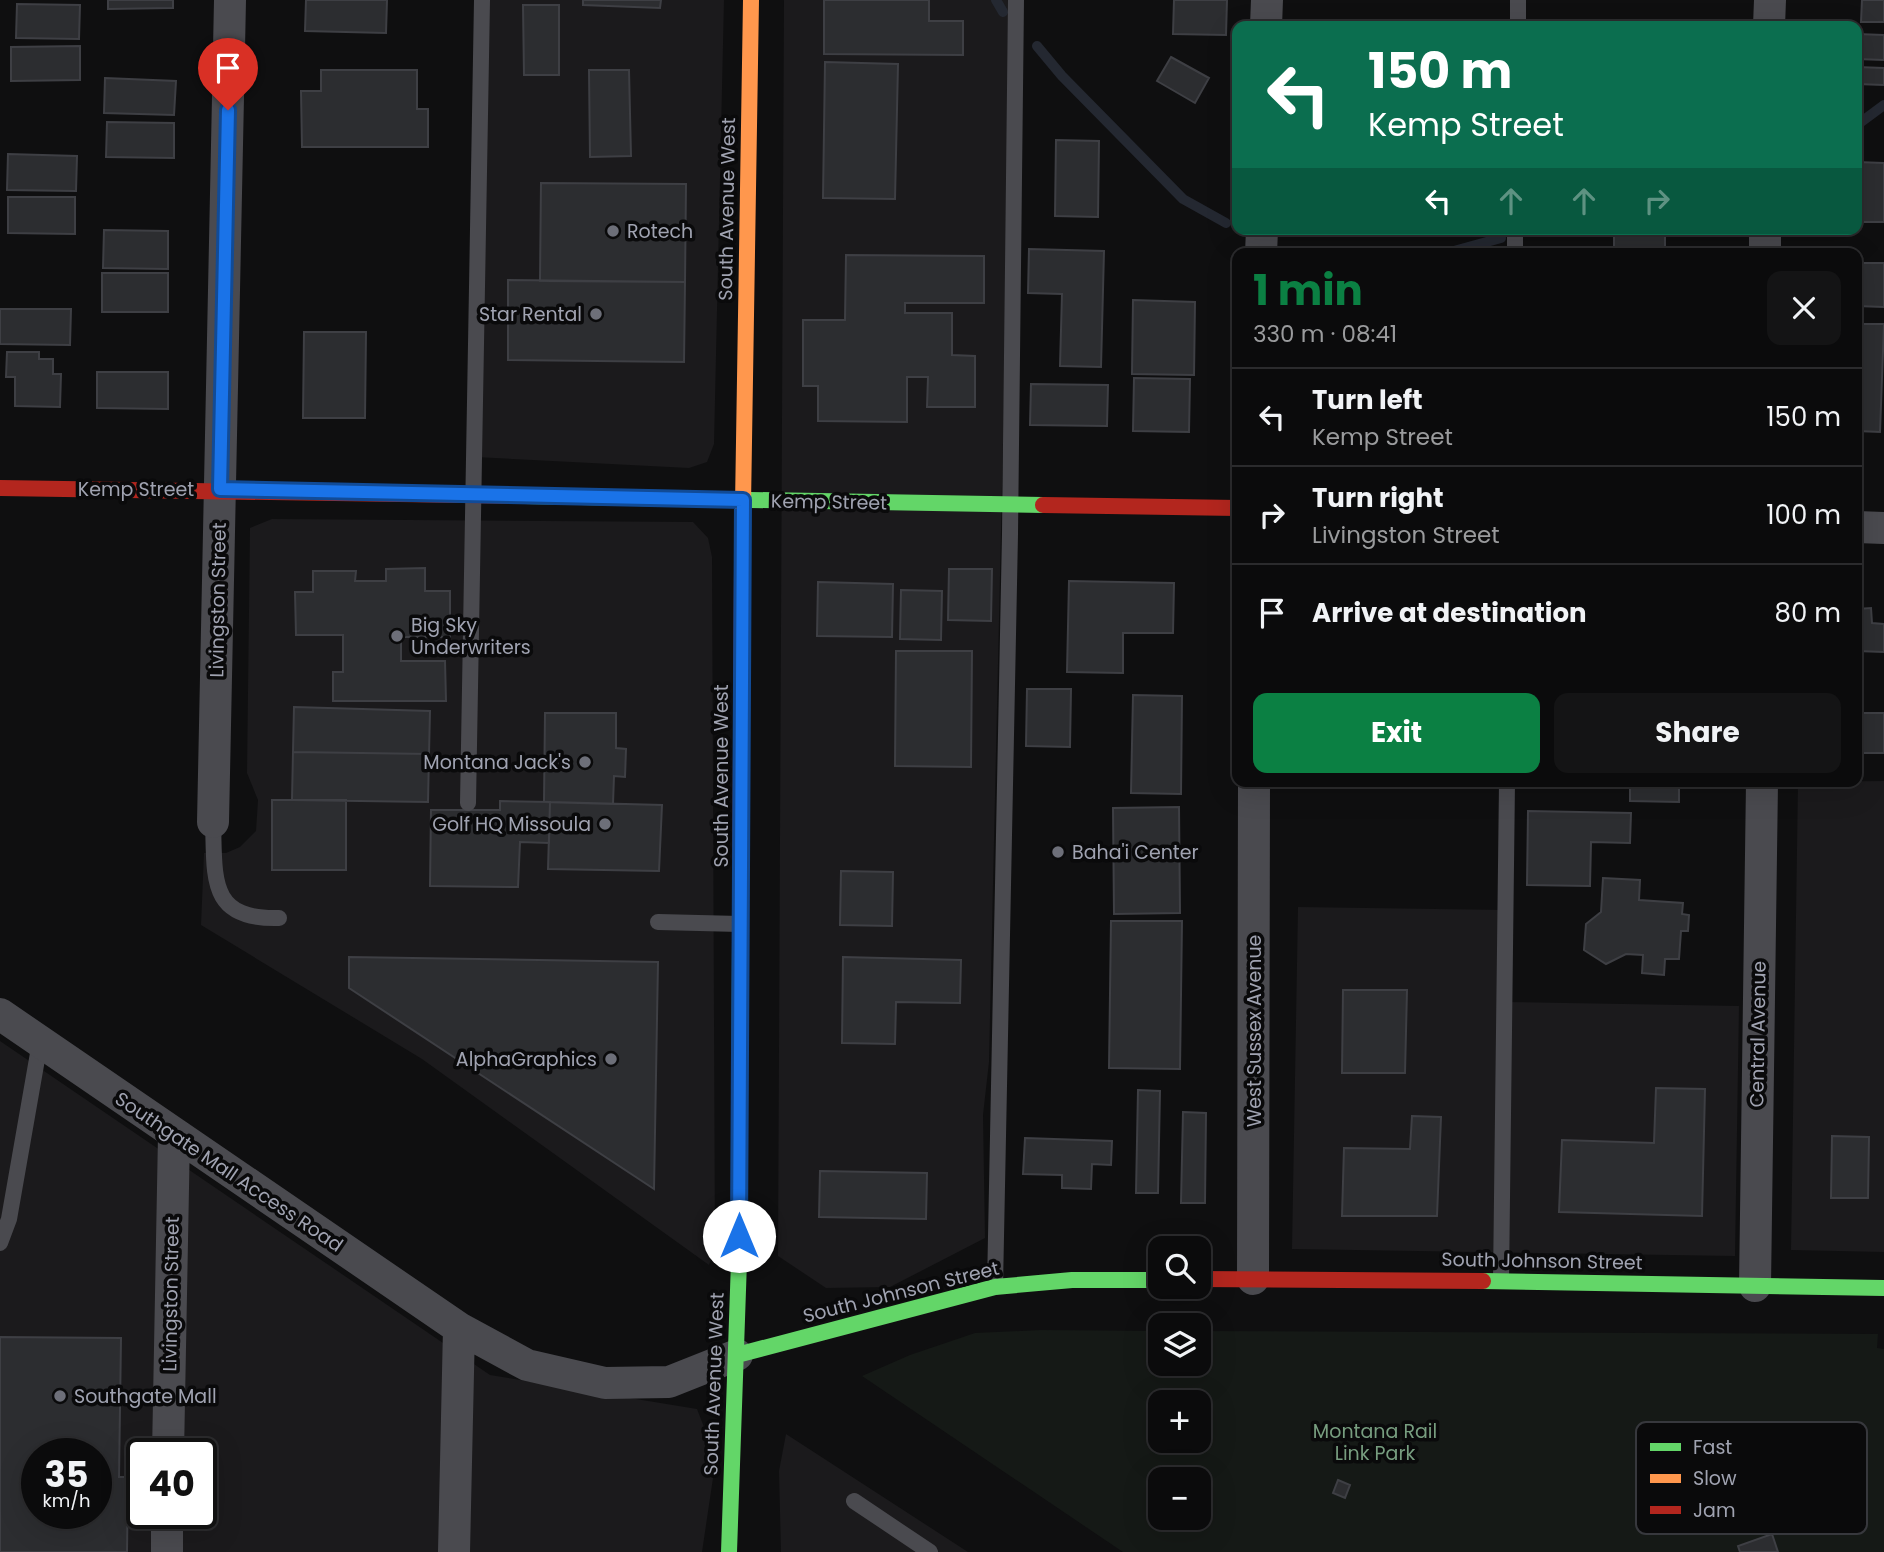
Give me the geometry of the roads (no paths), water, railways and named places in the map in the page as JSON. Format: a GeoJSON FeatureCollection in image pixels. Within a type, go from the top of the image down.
{"type":"FeatureCollection","features":[{"type":"Feature","properties":{"kind":"street","name":"Livingston Street"},"geometry":{"type":"LineString","coordinates":[[213,822],[230,0]]}},
{"type":"Feature","properties":{"kind":"street","name":"South Avenue West"},"geometry":{"type":"LineString","coordinates":[[729,1552],[737,1355],[743,500],[751,0]]}},
{"type":"Feature","properties":{"kind":"street"},"geometry":{"type":"LineString","coordinates":[[1266,21],[1267,0]]}},
{"type":"Feature","properties":{"kind":"street"},"geometry":{"type":"LineString","coordinates":[[1769,21],[1770,0]]}},
{"type":"Feature","properties":{"kind":"street","name":"Kemp Street"},"geometry":{"type":"LineString","coordinates":[[0,488],[220,489],[1232,508]]}},
{"type":"Feature","properties":{"kind":"street"},"geometry":{"type":"LineString","coordinates":[[1862,527],[1884,528]]}},
{"type":"Feature","properties":{"kind":"street","name":"West Sussex Avenue"},"geometry":{"type":"LineString","coordinates":[[1252,1279],[1254,787]]}},
{"type":"Feature","properties":{"kind":"street","name":"Central Avenue"},"geometry":{"type":"LineString","coordinates":[[1755,1286],[1762,787]]}},
{"type":"Feature","properties":{"kind":"street","name":"Southgate Mall Access Road"},"geometry":{"type":"LineString","coordinates":[[0,1014],[459,1328],[527,1366],[605,1383],[669,1382],[737,1355]]}},
{"type":"Feature","properties":{"kind":"street","name":"Livingston Street"},"geometry":{"type":"LineString","coordinates":[[168,1438],[174,1135]]}},
{"type":"Feature","properties":{"kind":"street","name":"South Johnson Street"},"geometry":{"type":"LineString","coordinates":[[737,1355],[995,1287],[1072,1280],[1148,1279]]}},
{"type":"Feature","properties":{"kind":"street","name":"South Johnson Street"},"geometry":{"type":"LineString","coordinates":[[1211,1279],[1884,1288]]}},
{"type":"Feature","properties":{"kind":"street"},"geometry":{"type":"LineString","coordinates":[[454,1552],[459,1328]]}},
{"type":"Feature","properties":{"kind":"street"},"geometry":{"type":"LineString","coordinates":[[167,1529],[167,1552]]}},
{"type":"Feature","properties":{"kind":"lane"},"geometry":{"type":"LineString","coordinates":[[468,803],[482,0]]}},
{"type":"Feature","properties":{"kind":"lane"},"geometry":{"type":"LineString","coordinates":[[995,1287],[1016,0]]}},
{"type":"Feature","properties":{"kind":"lane"},"geometry":{"type":"LineString","coordinates":[[1518,0],[1518,21]]}},
{"type":"Feature","properties":{"kind":"lane"},"geometry":{"type":"LineString","coordinates":[[1501,1281],[1507,787]]}},
{"type":"Feature","properties":{"kind":"lane"},"geometry":{"type":"LineString","coordinates":[[213,822],[215,879],[230,908],[255,919],[279,918]]}},
{"type":"Feature","properties":{"kind":"lane"},"geometry":{"type":"LineString","coordinates":[[659,922],[742,924]]}},
{"type":"Feature","properties":{"kind":"lane"},"geometry":{"type":"LineString","coordinates":[[0,1243],[9,1219],[40,1042]]}},
{"type":"Feature","properties":{"kind":"lane"},"geometry":{"type":"LineString","coordinates":[[854,1501],[929,1552]]}},
{"type":"Feature","properties":{"kind":"waterway"},"geometry":{"type":"LineString","coordinates":[[996,0],[1003,12]]}},
{"type":"Feature","properties":{"kind":"waterway"},"geometry":{"type":"LineString","coordinates":[[1037,46],[1062,76],[1183,199],[1226,223]]}},
{"type":"Feature","properties":{"kind":"waterway"},"geometry":{"type":"LineString","coordinates":[[1862,121],[1884,105]]}},
{"type":"Feature","properties":{"kind":"waterway"},"geometry":{"type":"LineString","coordinates":[[1465,248],[1501,238]]}},
{"type":"Feature","properties":{"kind":"place","name":"Rotech"},"geometry":{"type":"Point","coordinates":[613,231]}},
{"type":"Feature","properties":{"kind":"place","name":"Star Rental"},"geometry":{"type":"Point","coordinates":[596,314]}},
{"type":"Feature","properties":{"kind":"place","name":"Big Sky Underwriters"},"geometry":{"type":"Point","coordinates":[397,636]}},
{"type":"Feature","properties":{"kind":"place","name":"Montana Jack's"},"geometry":{"type":"Point","coordinates":[585,762]}},
{"type":"Feature","properties":{"kind":"place","name":"Golf HQ Missoula"},"geometry":{"type":"Point","coordinates":[605,824]}},
{"type":"Feature","properties":{"kind":"place","name":"Baha'i Center"},"geometry":{"type":"Point","coordinates":[1058,852]}},
{"type":"Feature","properties":{"kind":"place","name":"AlphaGraphics"},"geometry":{"type":"Point","coordinates":[611,1059]}},
{"type":"Feature","properties":{"kind":"place","name":"Southgate Mall"},"geometry":{"type":"Point","coordinates":[60,1396]}},
{"type":"Feature","properties":{"kind":"park label","name":"Montana Rail Link Park"},"geometry":{"type":"Point","coordinates":[1375,1442]}}]}
